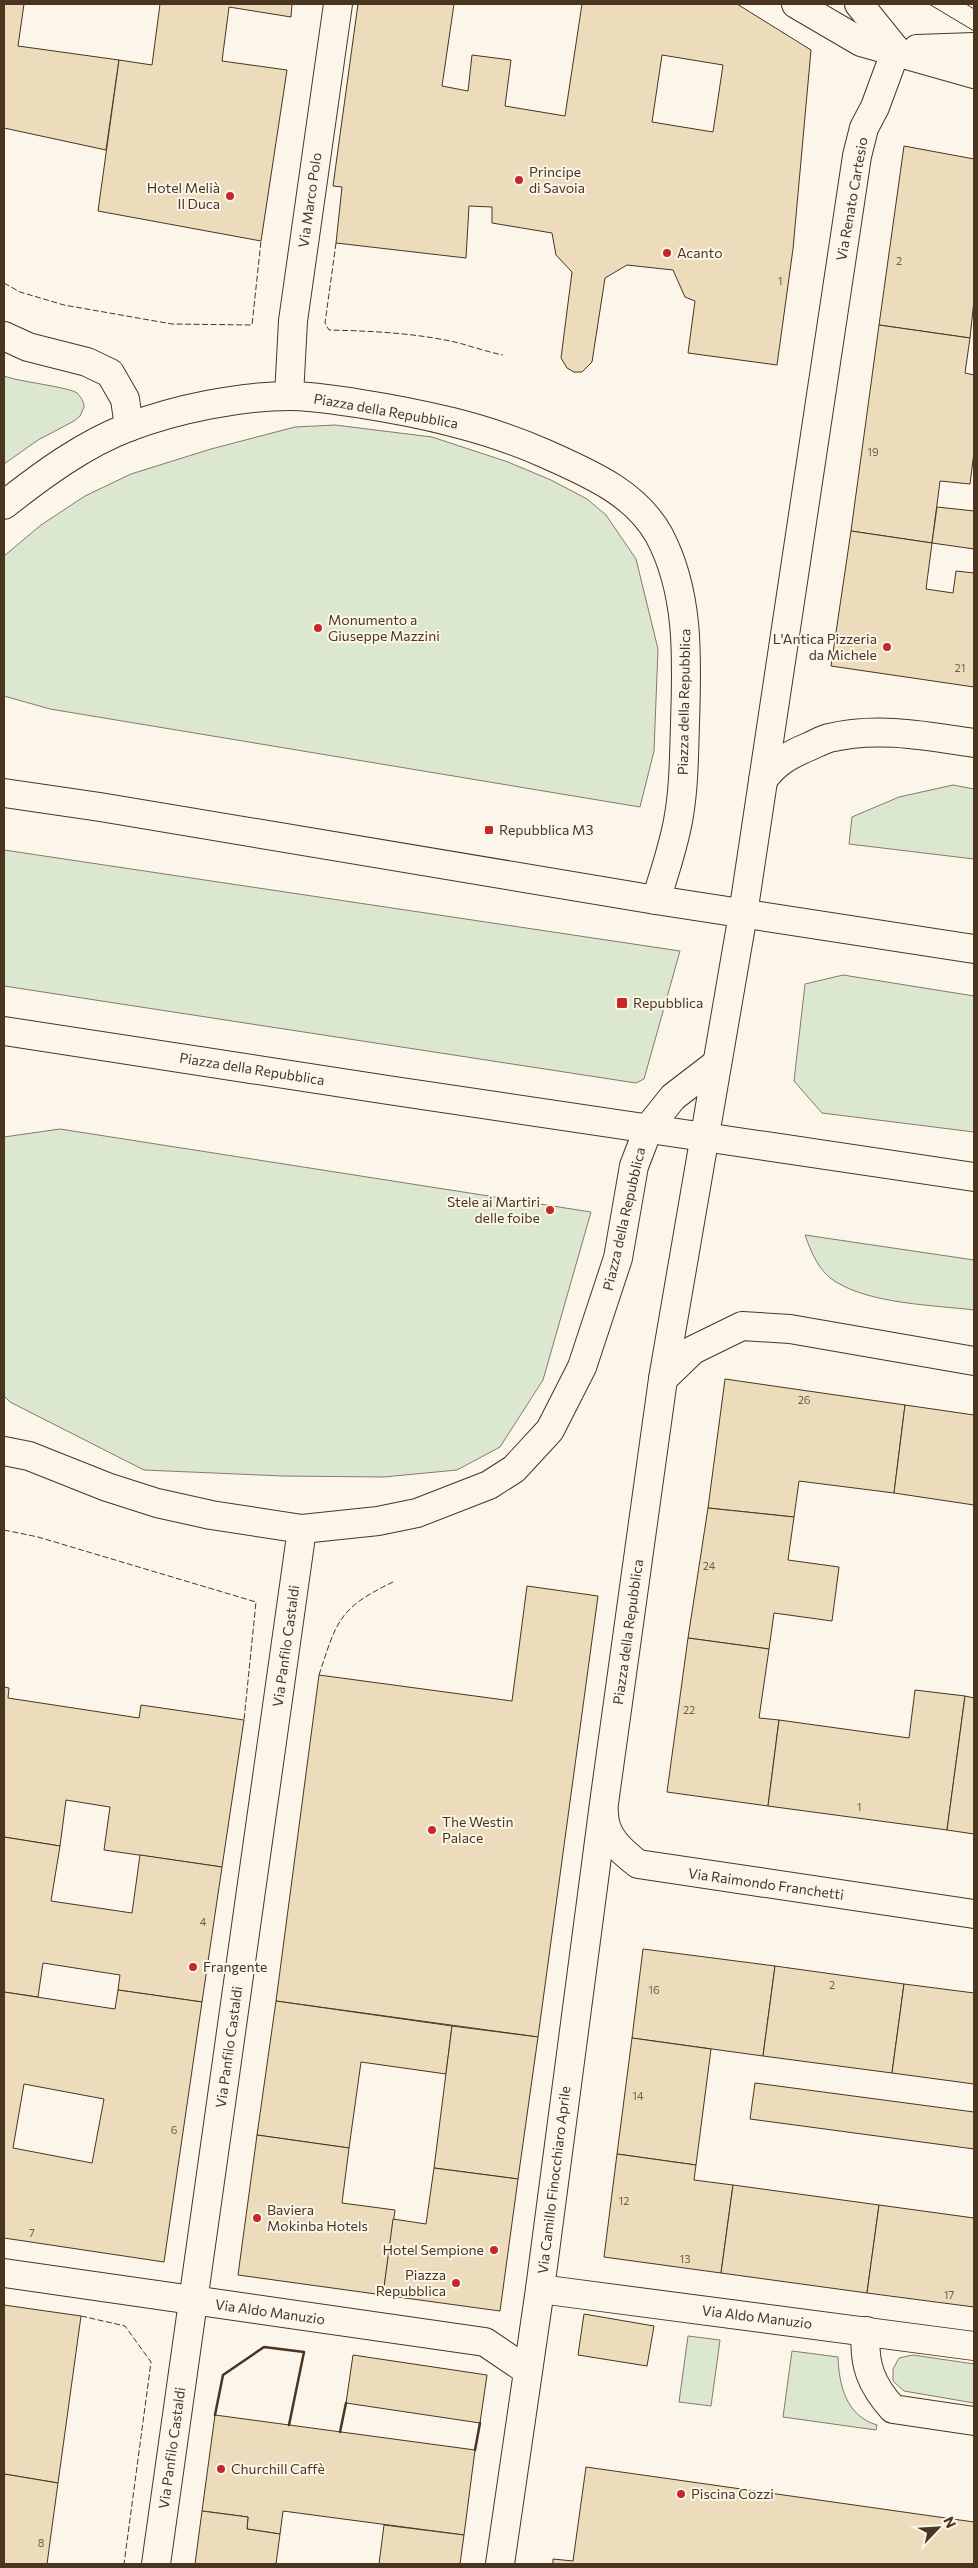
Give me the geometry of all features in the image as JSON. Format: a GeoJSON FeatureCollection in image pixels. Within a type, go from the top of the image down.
{"type":"FeatureCollection","features":[{"type":"Feature","properties":{"kind":"street","name":"Via Marco Polo"},"geometry":{"type":"LineString","coordinates":[[289,396],[293,320],[338,4]]}},
{"type":"Feature","properties":{"kind":"street"},"geometry":{"type":"LineString","coordinates":[[796,4],[852,38],[974,74]]}},
{"type":"Feature","properties":{"kind":"street"},"geometry":{"type":"LineString","coordinates":[[859,4],[896,50]]}},
{"type":"Feature","properties":{"kind":"street"},"geometry":{"type":"LineString","coordinates":[[896,50],[974,47]]}},
{"type":"Feature","properties":{"kind":"street","name":"Via Renato Cartesio"},"geometry":{"type":"LineString","coordinates":[[832,323],[860,141],[896,50]]}},
{"type":"Feature","properties":{"kind":"street","name":"Piazza della Repubblica"},"geometry":{"type":"LineString","coordinates":[[605,1796],[663,1379],[742,914],[832,323]]}},
{"type":"Feature","properties":{"kind":"street"},"geometry":{"type":"LineString","coordinates":[[4,336],[28,347],[86,362],[110,373],[125,399],[129,427]]}},
{"type":"Feature","properties":{"kind":"street","name":"Piazza della Repubblica"},"geometry":{"type":"LineString","coordinates":[[4,505],[77,454],[129,427],[217,404],[289,396],[331,400],[426,416],[459,424],[528,446],[611,486],[634,503],[651,523],[669,557],[677,580],[684,621],[687,667],[682,793],[673,846],[656,900]]}},
{"type":"Feature","properties":{"kind":"street"},"geometry":{"type":"LineString","coordinates":[[763,780],[772,767],[794,753],[827,738],[846,734],[902,734],[974,743]]}},
{"type":"Feature","properties":{"kind":"street"},"geometry":{"type":"LineString","coordinates":[[4,773],[29,785],[100,807]]}},
{"type":"Feature","properties":{"kind":"street"},"geometry":{"type":"LineString","coordinates":[[4,793],[100,807],[742,914],[974,949]]}},
{"type":"Feature","properties":{"kind":"street","name":"Piazza della Repubblica"},"geometry":{"type":"LineString","coordinates":[[4,1031],[974,1177]]}},
{"type":"Feature","properties":{"kind":"street","name":"Piazza della Repubblica"},"geometry":{"type":"LineString","coordinates":[[4,1432],[16,1454],[107,1487],[157,1503],[211,1515],[302,1529],[396,1518],[435,1507],[496,1481],[514,1469],[538,1444],[550,1430],[567,1400],[596,1330],[618,1258],[634,1166],[649,1127],[673,1097],[716,1064]]}},
{"type":"Feature","properties":{"kind":"street"},"geometry":{"type":"LineString","coordinates":[[663,1379],[693,1350],[742,1326],[790,1329],[974,1361]]}},
{"type":"Feature","properties":{"kind":"street","name":"Via Panfilo Castaldi"},"geometry":{"type":"LineString","coordinates":[[156,2564],[302,1529]]}},
{"type":"Feature","properties":{"kind":"street","name":"Via Raimondo Franchetti"},"geometry":{"type":"LineString","coordinates":[[605,1796],[604,1822],[611,1839],[624,1854],[638,1864],[974,1914]]}},
{"type":"Feature","properties":{"kind":"street","name":"Via Camillo Finocchiaro Aprile"},"geometry":{"type":"LineString","coordinates":[[500,2564],[540,2289],[605,1796]]}},
{"type":"Feature","properties":{"kind":"street","name":"Via Aldo Manuzio"},"geometry":{"type":"LineString","coordinates":[[4,2273],[192,2302],[485,2342],[528,2371]]}},
{"type":"Feature","properties":{"kind":"street","name":"Via Aldo Manuzio"},"geometry":{"type":"LineString","coordinates":[[540,2289],[974,2346]]}},
{"type":"Feature","properties":{"kind":"street"},"geometry":{"type":"LineString","coordinates":[[866,2331],[866,2366],[880,2395],[893,2409],[974,2420]]}},
{"type":"Feature","properties":{"kind":"green space"},"geometry":{"type":"Polygon","coordinates":[[[4,376],[72,391],[80,396],[84,407],[80,416],[74,421],[38,440],[4,464],[4,376]]]}},
{"type":"Feature","properties":{"kind":"green space"},"geometry":{"type":"Polygon","coordinates":[[[335,425],[432,437],[508,462],[551,480],[587,499],[606,515],[636,559],[658,649],[654,751],[640,807],[50,709],[4,696],[4,556],[41,525],[85,496],[131,474],[211,449],[295,427],[335,425]]]}},
{"type":"Feature","properties":{"kind":"green space"},"geometry":{"type":"Polygon","coordinates":[[[953,785],[974,789],[974,859],[849,844],[852,817],[899,797],[953,785]]]}},
{"type":"Feature","properties":{"kind":"green space"},"geometry":{"type":"Polygon","coordinates":[[[4,850],[680,951],[644,1079],[636,1083],[4,986],[4,850]]]}},
{"type":"Feature","properties":{"kind":"green space"},"geometry":{"type":"Polygon","coordinates":[[[843,975],[974,996],[974,1132],[822,1113],[794,1081],[805,984],[843,975]]]}},
{"type":"Feature","properties":{"kind":"green space"},"geometry":{"type":"Polygon","coordinates":[[[60,1129],[591,1212],[543,1380],[500,1447],[457,1470],[384,1477],[283,1476],[144,1470],[10,1402],[4,1396],[4,1137],[60,1129]]]}},
{"type":"Feature","properties":{"kind":"green space"},"geometry":{"type":"Polygon","coordinates":[[[805,1235],[974,1260],[974,1310],[885,1299],[851,1289],[836,1282],[825,1273],[813,1255],[805,1235]]]}},
{"type":"Feature","properties":{"kind":"green space"},"geometry":{"type":"Polygon","coordinates":[[[688,2336],[720,2340],[711,2406],[679,2402],[688,2336]]]}},
{"type":"Feature","properties":{"kind":"green space"},"geometry":{"type":"Polygon","coordinates":[[[792,2351],[838,2357],[840,2378],[846,2398],[858,2415],[866,2421],[877,2425],[876,2430],[783,2417],[792,2351]]]}},
{"type":"Feature","properties":{"kind":"green space"},"geometry":{"type":"Polygon","coordinates":[[[913,2355],[974,2364],[974,2403],[904,2391],[893,2381],[893,2369],[899,2358],[913,2355]]]}},
{"type":"Feature","properties":{"kind":"building"},"geometry":{"type":"Polygon","coordinates":[[[4,4],[24,4],[18,46],[119,60],[106,150],[4,128],[4,4]]]}},
{"type":"Feature","properties":{"kind":"building"},"geometry":{"type":"Polygon","coordinates":[[[160,4],[292,4],[291,17],[229,7],[222,61],[287,70],[261,241],[98,211],[119,60],[152,65],[160,4]]]}},
{"type":"Feature","properties":{"kind":"building"},"geometry":{"type":"Polygon","coordinates":[[[358,4],[454,4],[442,86],[468,91],[472,55],[511,60],[505,106],[565,116],[582,4],[737,4],[811,50],[793,249],[777,365],[688,353],[695,301],[685,297],[673,270],[627,265],[605,278],[592,362],[582,372],[574,372],[567,368],[561,358],[572,272],[556,255],[552,233],[492,223],[492,207],[469,206],[466,258],[336,243],[342,187],[333,186],[358,4]],[[662,55],[652,122],[713,132],[723,65],[662,55]]]}},
{"type":"Feature","properties":{"kind":"building"},"geometry":{"type":"Polygon","coordinates":[[[904,146],[974,159],[974,300],[970,338],[879,325],[904,146]]]}},
{"type":"Feature","properties":{"kind":"building"},"geometry":{"type":"Polygon","coordinates":[[[879,325],[970,338],[965,373],[974,375],[974,452],[970,484],[940,481],[932,543],[851,531],[879,325]]]}},
{"type":"Feature","properties":{"kind":"building"},"geometry":{"type":"Polygon","coordinates":[[[937,507],[974,511],[974,549],[932,543],[937,507]]]}},
{"type":"Feature","properties":{"kind":"building"},"geometry":{"type":"Polygon","coordinates":[[[851,531],[932,543],[926,589],[953,593],[956,571],[974,573],[974,687],[831,666],[851,531]]]}},
{"type":"Feature","properties":{"kind":"building"},"geometry":{"type":"Polygon","coordinates":[[[725,1379],[905,1405],[894,1493],[799,1481],[794,1517],[708,1508],[725,1379]]]}},
{"type":"Feature","properties":{"kind":"building"},"geometry":{"type":"Polygon","coordinates":[[[905,1405],[974,1415],[974,1505],[894,1493],[905,1405]]]}},
{"type":"Feature","properties":{"kind":"building"},"geometry":{"type":"Polygon","coordinates":[[[708,1508],[794,1517],[788,1560],[839,1567],[832,1621],[774,1613],[769,1649],[688,1638],[708,1508]]]}},
{"type":"Feature","properties":{"kind":"building","name":"The Westin Palace"},"geometry":{"type":"Polygon","coordinates":[[[527,1586],[598,1596],[538,2037],[276,2001],[319,1675],[512,1701],[527,1586]]]}},
{"type":"Feature","properties":{"kind":"building"},"geometry":{"type":"Polygon","coordinates":[[[688,1638],[769,1649],[759,1718],[779,1720],[768,1806],[667,1792],[688,1638]]]}},
{"type":"Feature","properties":{"kind":"building"},"geometry":{"type":"Polygon","coordinates":[[[4,1687],[9,1688],[8,1698],[139,1718],[141,1705],[244,1720],[222,1867],[104,1850],[110,1807],[66,1800],[60,1846],[4,1837],[4,1687]]]}},
{"type":"Feature","properties":{"kind":"building"},"geometry":{"type":"Polygon","coordinates":[[[915,1690],[965,1696],[947,1830],[768,1806],[779,1720],[909,1738],[915,1690]]]}},
{"type":"Feature","properties":{"kind":"building"},"geometry":{"type":"Polygon","coordinates":[[[965,1696],[974,1698],[974,1834],[947,1830],[965,1696]]]}},
{"type":"Feature","properties":{"kind":"building"},"geometry":{"type":"Polygon","coordinates":[[[4,1837],[60,1846],[51,1901],[132,1913],[140,1855],[222,1867],[202,2002],[118,1990],[120,1975],[43,1963],[38,1997],[4,1992],[4,1837]]]}},
{"type":"Feature","properties":{"kind":"building"},"geometry":{"type":"Polygon","coordinates":[[[643,1949],[775,1966],[763,2056],[632,2038],[643,1949]]]}},
{"type":"Feature","properties":{"kind":"building"},"geometry":{"type":"Polygon","coordinates":[[[775,1966],[904,1984],[892,2073],[763,2056],[775,1966]]]}},
{"type":"Feature","properties":{"kind":"building"},"geometry":{"type":"Polygon","coordinates":[[[904,1984],[974,1993],[974,2084],[892,2073],[904,1984]]]}},
{"type":"Feature","properties":{"kind":"building"},"geometry":{"type":"Polygon","coordinates":[[[118,1990],[202,2002],[164,2262],[4,2238],[4,1992],[115,2009],[118,1990]],[[24,2084],[13,2148],[92,2163],[104,2099],[24,2084]]]}},
{"type":"Feature","properties":{"kind":"building"},"geometry":{"type":"Polygon","coordinates":[[[276,2001],[452,2026],[446,2074],[361,2062],[349,2148],[257,2135],[276,2001]]]}},
{"type":"Feature","properties":{"kind":"building"},"geometry":{"type":"Polygon","coordinates":[[[452,2026],[538,2037],[518,2179],[434,2168],[452,2026]]]}},
{"type":"Feature","properties":{"kind":"building"},"geometry":{"type":"Polygon","coordinates":[[[632,2038],[711,2049],[696,2165],[617,2154],[632,2038]]]}},
{"type":"Feature","properties":{"kind":"building"},"geometry":{"type":"Polygon","coordinates":[[[755,2083],[974,2112],[974,2149],[750,2119],[755,2083]]]}},
{"type":"Feature","properties":{"kind":"building"},"geometry":{"type":"Polygon","coordinates":[[[257,2135],[349,2148],[342,2203],[395,2210],[383,2295],[238,2275],[257,2135]]]}},
{"type":"Feature","properties":{"kind":"building"},"geometry":{"type":"Polygon","coordinates":[[[617,2154],[696,2165],[694,2180],[733,2185],[721,2273],[604,2257],[617,2154]]]}},
{"type":"Feature","properties":{"kind":"building"},"geometry":{"type":"Polygon","coordinates":[[[434,2168],[518,2179],[500,2311],[383,2295],[393,2219],[426,2224],[434,2168]]]}},
{"type":"Feature","properties":{"kind":"building"},"geometry":{"type":"Polygon","coordinates":[[[733,2185],[879,2205],[867,2293],[721,2273],[733,2185]]]}},
{"type":"Feature","properties":{"kind":"building"},"geometry":{"type":"Polygon","coordinates":[[[879,2205],[974,2218],[974,2307],[867,2293],[879,2205]]]}},
{"type":"Feature","properties":{"kind":"building"},"geometry":{"type":"Polygon","coordinates":[[[4,2305],[81,2316],[58,2483],[4,2474],[4,2305]]]}},
{"type":"Feature","properties":{"kind":"building"},"geometry":{"type":"Polygon","coordinates":[[[584,2314],[654,2326],[647,2366],[578,2355],[584,2314]]]}},
{"type":"Feature","properties":{"kind":"building"},"geometry":{"type":"Polygon","coordinates":[[[353,2355],[487,2375],[480,2423],[346,2403],[353,2355]]]}},
{"type":"Feature","properties":{"kind":"building"},"geometry":{"type":"Polygon","coordinates":[[[215,2415],[475,2450],[464,2535],[283,2511],[280,2534],[247,2529],[248,2517],[202,2511],[215,2415]]]}},
{"type":"Feature","properties":{"kind":"building","name":"Piscina Cozzi"},"geometry":{"type":"Polygon","coordinates":[[[586,2467],[974,2522],[974,2564],[553,2564],[553,2559],[573,2561],[586,2467]]]}},
{"type":"Feature","properties":{"kind":"building"},"geometry":{"type":"Polygon","coordinates":[[[4,2474],[58,2483],[47,2564],[4,2564],[4,2474]]]}},
{"type":"Feature","properties":{"kind":"building"},"geometry":{"type":"Polygon","coordinates":[[[202,2511],[248,2517],[247,2529],[280,2534],[276,2564],[195,2564],[202,2511]]]}},
{"type":"Feature","properties":{"kind":"building"},"geometry":{"type":"Polygon","coordinates":[[[384,2525],[464,2535],[460,2564],[379,2564],[384,2525]]]}},
{"type":"Feature","properties":{"kind":"tram line"},"geometry":{"type":"LineString","coordinates":[[929,4],[974,31]]}},
{"type":"Feature","properties":{"kind":"tram line"},"geometry":{"type":"LineString","coordinates":[[966,4],[974,9]]}},
{"type":"Feature","properties":{"kind":"fence"},"geometry":{"type":"LineString","coordinates":[[4,283],[20,292],[64,305],[172,324],[252,325],[261,241]]}},
{"type":"Feature","properties":{"kind":"fence"},"geometry":{"type":"LineString","coordinates":[[336,243],[325,323],[329,330],[427,337],[459,343],[503,355]]}},
{"type":"Feature","properties":{"kind":"fence"},"geometry":{"type":"LineString","coordinates":[[4,1530],[38,1537],[256,1602],[244,1720]]}},
{"type":"Feature","properties":{"kind":"fence"},"geometry":{"type":"LineString","coordinates":[[319,1675],[336,1628],[342,1618],[361,1600],[393,1582]]}},
{"type":"Feature","properties":{"kind":"fence"},"geometry":{"type":"LineString","coordinates":[[81,2316],[125,2326],[151,2362],[124,2564]]}},
{"type":"Feature","properties":{"kind":"wall"},"geometry":{"type":"LineString","coordinates":[[215,2415],[223,2375],[264,2347],[304,2352],[289,2425]]}},
{"type":"Feature","properties":{"kind":"wall"},"geometry":{"type":"LineString","coordinates":[[340,2432],[346,2403]]}},
{"type":"Feature","properties":{"kind":"wall"},"geometry":{"type":"LineString","coordinates":[[475,2450],[480,2423]]}},
{"type":"Feature","properties":{"kind":"place","name":"Principe di Savoia"},"geometry":{"type":"Point","coordinates":[519,180]}},
{"type":"Feature","properties":{"kind":"place","name":"Hotel Melià Il Duca"},"geometry":{"type":"Point","coordinates":[230,196]}},
{"type":"Feature","properties":{"kind":"place","name":"Acanto"},"geometry":{"type":"Point","coordinates":[667,253]}},
{"type":"Feature","properties":{"kind":"place","name":"Monumento a Giuseppe Mazzini"},"geometry":{"type":"Point","coordinates":[318,628]}},
{"type":"Feature","properties":{"kind":"place","name":"L'Antica Pizzeria da Michele"},"geometry":{"type":"Point","coordinates":[887,647]}},
{"type":"Feature","properties":{"kind":"place","name":"Repubblica M3"},"geometry":{"type":"Point","coordinates":[489,830]}},
{"type":"Feature","properties":{"kind":"place","name":"Repubblica"},"geometry":{"type":"Point","coordinates":[622,1003]}},
{"type":"Feature","properties":{"kind":"place","name":"Stele ai Martiri delle foibe"},"geometry":{"type":"Point","coordinates":[550,1210]}},
{"type":"Feature","properties":{"kind":"place","name":"The Westin Palace"},"geometry":{"type":"Point","coordinates":[432,1830]}},
{"type":"Feature","properties":{"kind":"place","name":"Frangente"},"geometry":{"type":"Point","coordinates":[193,1967]}},
{"type":"Feature","properties":{"kind":"place","name":"Baviera Mokinba Hotels"},"geometry":{"type":"Point","coordinates":[257,2218]}},
{"type":"Feature","properties":{"kind":"place","name":"Hotel Sempione"},"geometry":{"type":"Point","coordinates":[494,2250]}},
{"type":"Feature","properties":{"kind":"place","name":"Piazza Repubblica"},"geometry":{"type":"Point","coordinates":[456,2283]}},
{"type":"Feature","properties":{"kind":"place","name":"Churchill Caffè"},"geometry":{"type":"Point","coordinates":[221,2469]}},
{"type":"Feature","properties":{"kind":"place","name":"Piscina Cozzi"},"geometry":{"type":"Point","coordinates":[681,2494]}}]}
